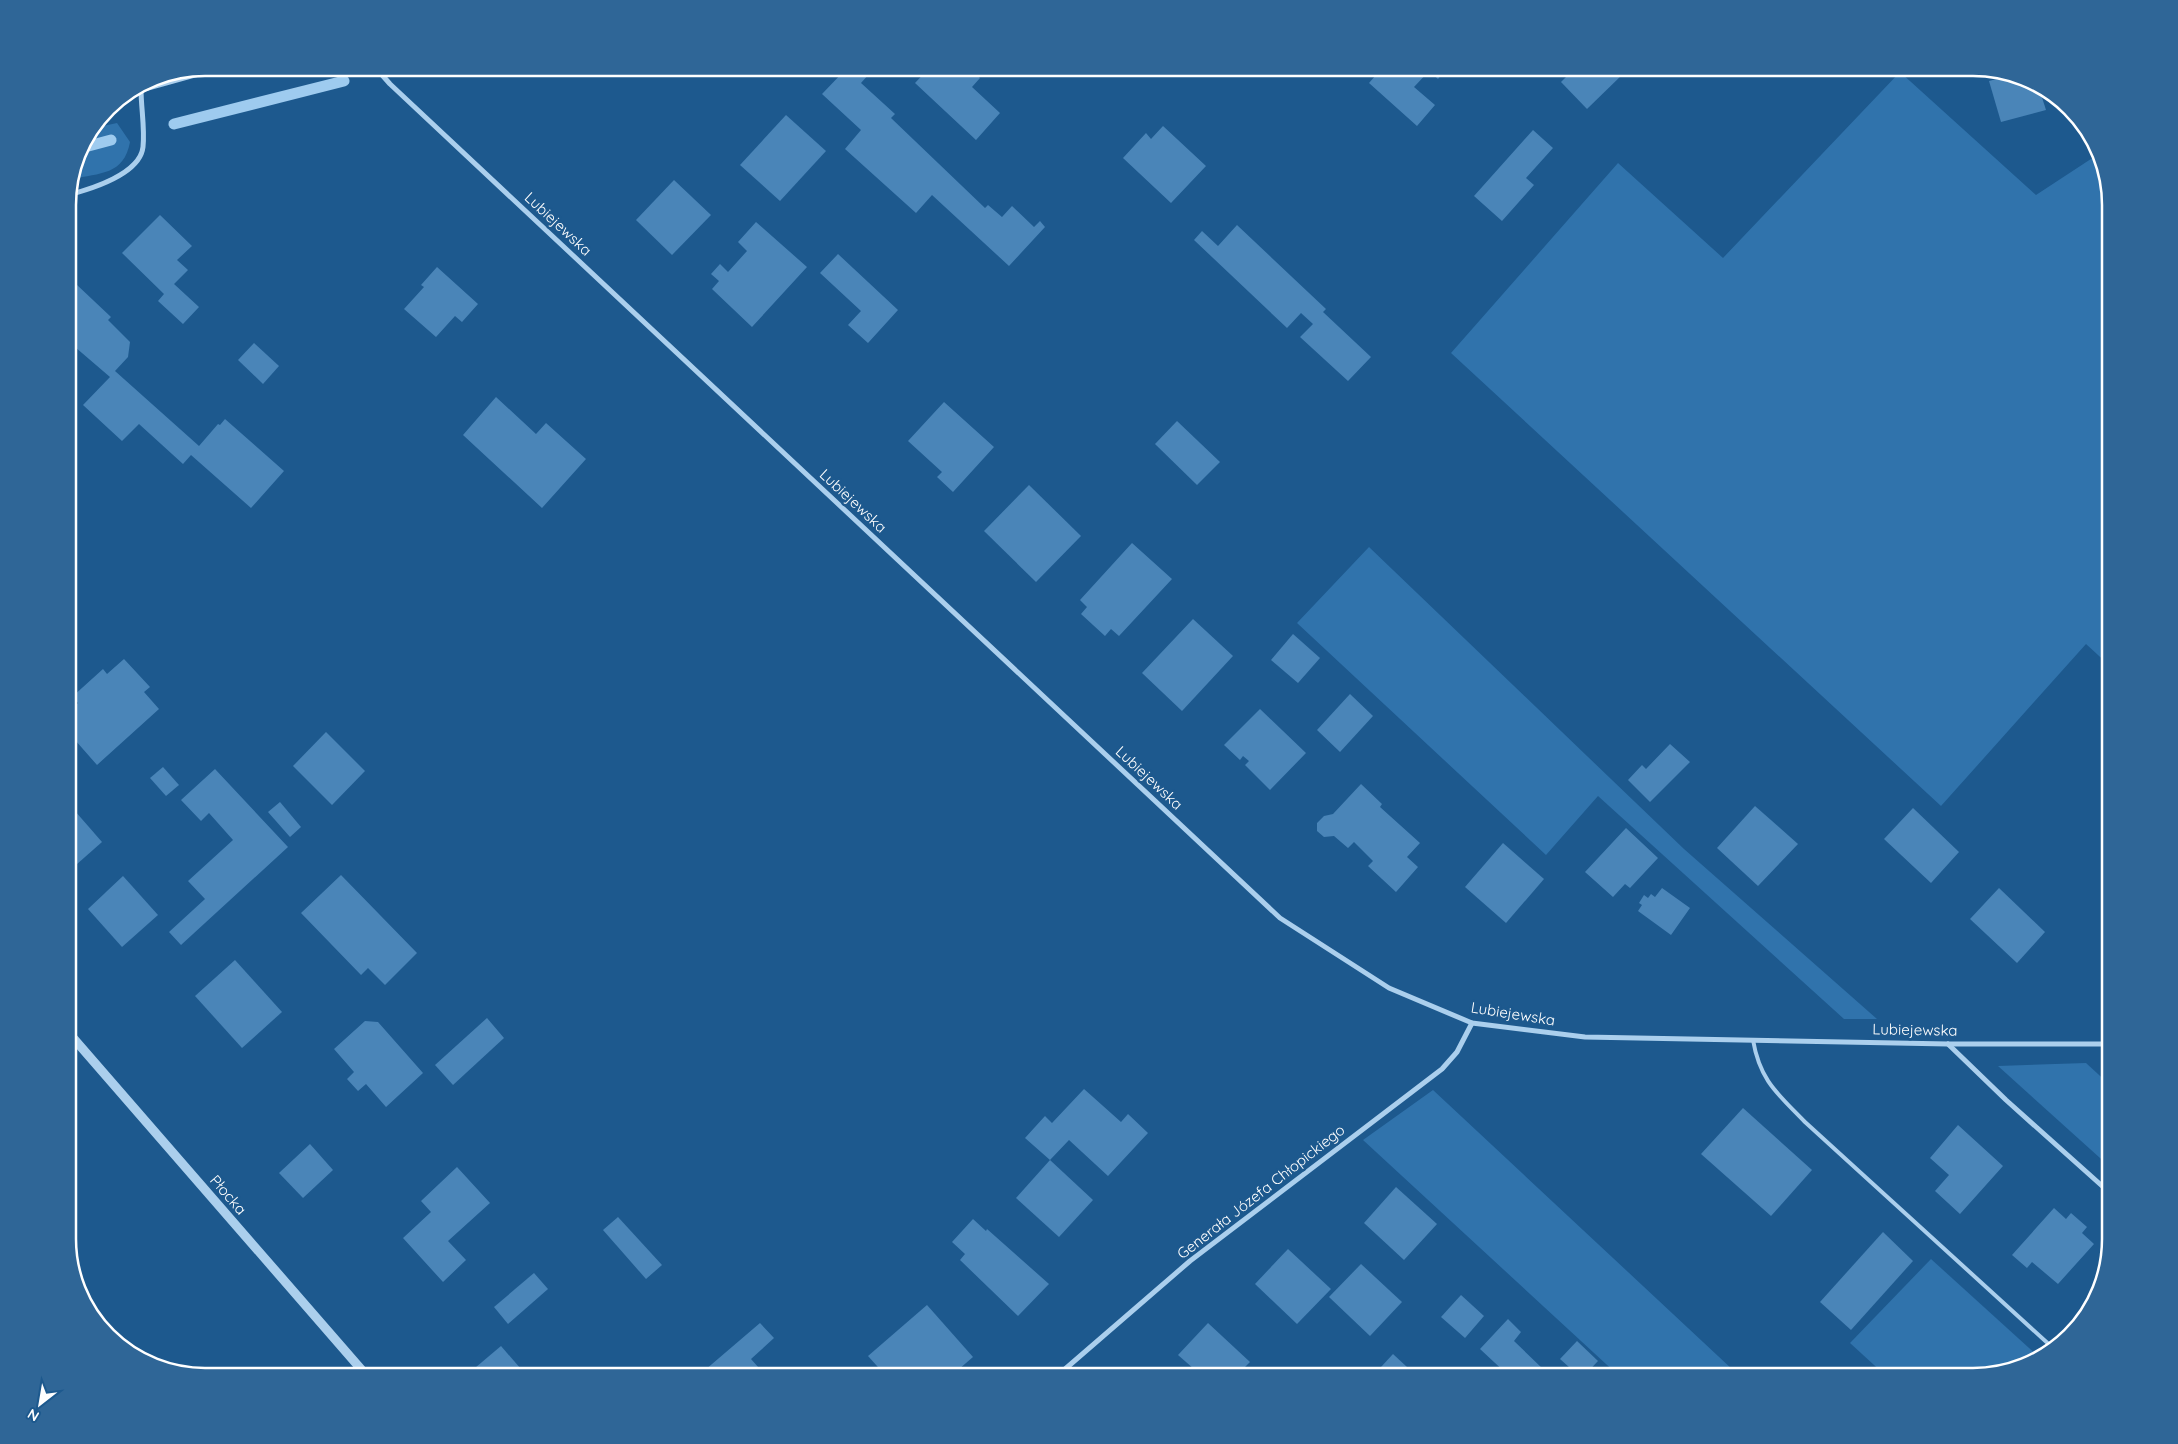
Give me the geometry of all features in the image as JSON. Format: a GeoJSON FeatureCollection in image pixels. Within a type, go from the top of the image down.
{"type":"FeatureCollection","features":[{"type":"Feature","properties":{"kind":"street","name":"Lubiejewska"},"geometry":{"type":"LineString","coordinates":[[383,76],[1280,918],[1389,988],[1472,1023],[1585,1037],[1948,1044],[2102,1044]]}},
{"type":"Feature","properties":{"kind":"street"},"geometry":{"type":"LineString","coordinates":[[77,193],[92,189],[121,174],[136,163],[143,149],[138,96]]}},
{"type":"Feature","properties":{"kind":"street","name":"Generała Józefa Chłopickiego"},"geometry":{"type":"LineString","coordinates":[[1066,1368],[1190,1261],[1442,1069],[1457,1052],[1472,1023]]}},
{"type":"Feature","properties":{"kind":"street","name":"Płocka"},"geometry":{"type":"LineString","coordinates":[[77,1042],[360,1368]]}},
{"type":"Feature","properties":{"kind":"street"},"geometry":{"type":"LineString","coordinates":[[1948,1044],[2006,1100],[2102,1186]]}},
{"type":"Feature","properties":{"kind":"lane"},"geometry":{"type":"LineString","coordinates":[[1753,1040],[1757,1061],[1768,1084],[1799,1116],[2048,1343]]}},
{"type":"Feature","properties":{"kind":"shaded area"},"geometry":{"type":"Polygon","coordinates":[[[1896,76],[1904,76],[2036,195],[2092,158],[2095,164],[2102,205],[2102,659],[2086,644],[1941,806],[1451,353],[1618,163],[1723,258],[1896,76]]]}},
{"type":"Feature","properties":{"kind":"shaded area"},"geometry":{"type":"Polygon","coordinates":[[[117,123],[130,142],[127,153],[116,167],[109,171],[80,177],[86,156],[104,126],[117,123]]]}},
{"type":"Feature","properties":{"kind":"shaded area"},"geometry":{"type":"Polygon","coordinates":[[[1369,547],[1684,849],[1877,1019],[1844,1019],[1598,796],[1546,855],[1297,623],[1369,547]]]}},
{"type":"Feature","properties":{"kind":"shaded area"},"geometry":{"type":"Polygon","coordinates":[[[2086,1063],[2102,1078],[2102,1160],[1998,1066],[2086,1063]]]}},
{"type":"Feature","properties":{"kind":"shaded area"},"geometry":{"type":"Polygon","coordinates":[[[1433,1090],[1731,1368],[1610,1368],[1363,1140],[1433,1090]]]}},
{"type":"Feature","properties":{"kind":"shaded area"},"geometry":{"type":"Polygon","coordinates":[[[1931,1259],[2033,1352],[2022,1358],[1989,1367],[1877,1368],[1850,1343],[1931,1259]]]}},
{"type":"Feature","properties":{"kind":"building"},"geometry":{"type":"Polygon","coordinates":[[[839,76],[867,76],[861,83],[895,114],[891,118],[985,208],[988,205],[1002,217],[1012,206],[1034,227],[1040,221],[1045,227],[1009,266],[932,195],[916,213],[845,149],[861,130],[822,94],[839,76]]]}},
{"type":"Feature","properties":{"kind":"building"},"geometry":{"type":"Polygon","coordinates":[[[922,76],[978,76],[980,78],[972,87],[1000,113],[976,140],[915,83],[922,76]]]}},
{"type":"Feature","properties":{"kind":"building"},"geometry":{"type":"Polygon","coordinates":[[[1375,76],[1424,76],[1414,87],[1435,105],[1417,126],[1369,83],[1375,76]]]}},
{"type":"Feature","properties":{"kind":"building"},"geometry":{"type":"Polygon","coordinates":[[[1567,76],[1621,76],[1587,109],[1561,82],[1567,76]]]}},
{"type":"Feature","properties":{"kind":"building"},"geometry":{"type":"Polygon","coordinates":[[[1997,79],[2030,90],[2042,97],[2046,110],[2001,122],[1989,81],[1997,79]]]}},
{"type":"Feature","properties":{"kind":"building"},"geometry":{"type":"Polygon","coordinates":[[[786,115],[826,151],[780,201],[740,165],[786,115]]]}},
{"type":"Feature","properties":{"kind":"building"},"geometry":{"type":"Polygon","coordinates":[[[1163,126],[1206,166],[1171,203],[1123,158],[1146,133],[1151,139],[1163,126]]]}},
{"type":"Feature","properties":{"kind":"building"},"geometry":{"type":"Polygon","coordinates":[[[1533,130],[1553,148],[1526,178],[1534,185],[1502,221],[1474,196],[1533,130]]]}},
{"type":"Feature","properties":{"kind":"building"},"geometry":{"type":"Polygon","coordinates":[[[674,180],[711,215],[672,255],[636,220],[674,180]]]}},
{"type":"Feature","properties":{"kind":"building"},"geometry":{"type":"Polygon","coordinates":[[[160,215],[192,246],[177,260],[188,270],[174,284],[199,307],[183,324],[158,301],[164,294],[122,253],[160,215]]]}},
{"type":"Feature","properties":{"kind":"building"},"geometry":{"type":"Polygon","coordinates":[[[756,222],[807,267],[752,327],[712,289],[719,281],[711,274],[720,264],[728,272],[747,251],[738,242],[756,222]]]}},
{"type":"Feature","properties":{"kind":"building"},"geometry":{"type":"Polygon","coordinates":[[[1237,225],[1326,309],[1323,312],[1371,357],[1348,381],[1300,337],[1313,324],[1301,313],[1287,328],[1194,240],[1202,231],[1218,246],[1237,225]]]}},
{"type":"Feature","properties":{"kind":"building"},"geometry":{"type":"Polygon","coordinates":[[[838,254],[898,310],[868,343],[848,325],[861,311],[820,273],[838,254]]]}},
{"type":"Feature","properties":{"kind":"building"},"geometry":{"type":"Polygon","coordinates":[[[437,267],[478,304],[462,322],[455,316],[436,337],[404,309],[424,287],[421,285],[437,267]]]}},
{"type":"Feature","properties":{"kind":"building"},"geometry":{"type":"Polygon","coordinates":[[[77,285],[111,317],[108,320],[130,342],[128,357],[115,371],[199,446],[218,424],[220,425],[225,419],[284,471],[251,508],[191,455],[183,464],[139,424],[122,441],[83,405],[110,377],[77,349],[77,285]]]}},
{"type":"Feature","properties":{"kind":"building"},"geometry":{"type":"Polygon","coordinates":[[[254,343],[279,366],[263,384],[238,360],[254,343]]]}},
{"type":"Feature","properties":{"kind":"building"},"geometry":{"type":"Polygon","coordinates":[[[496,397],[536,434],[546,423],[586,459],[542,508],[463,435],[496,397]]]}},
{"type":"Feature","properties":{"kind":"building"},"geometry":{"type":"Polygon","coordinates":[[[944,402],[994,447],[953,492],[937,477],[942,472],[908,441],[944,402]]]}},
{"type":"Feature","properties":{"kind":"building"},"geometry":{"type":"Polygon","coordinates":[[[1177,421],[1220,462],[1197,485],[1155,444],[1177,421]]]}},
{"type":"Feature","properties":{"kind":"building"},"geometry":{"type":"Polygon","coordinates":[[[1029,485],[1081,536],[1036,582],[984,531],[1029,485]]]}},
{"type":"Feature","properties":{"kind":"building"},"geometry":{"type":"Polygon","coordinates":[[[1132,543],[1172,579],[1119,636],[1111,629],[1105,636],[1081,614],[1087,607],[1080,600],[1132,543]]]}},
{"type":"Feature","properties":{"kind":"building"},"geometry":{"type":"Polygon","coordinates":[[[1193,619],[1233,656],[1182,711],[1142,673],[1193,619]]]}},
{"type":"Feature","properties":{"kind":"building"},"geometry":{"type":"Polygon","coordinates":[[[1293,634],[1320,658],[1298,683],[1271,660],[1293,634]]]}},
{"type":"Feature","properties":{"kind":"building"},"geometry":{"type":"Polygon","coordinates":[[[124,659],[150,687],[144,692],[159,709],[97,765],[77,742],[77,692],[103,669],[107,674],[124,659]]]}},
{"type":"Feature","properties":{"kind":"building"},"geometry":{"type":"Polygon","coordinates":[[[1350,694],[1373,716],[1340,752],[1317,730],[1350,694]]]}},
{"type":"Feature","properties":{"kind":"building"},"geometry":{"type":"Polygon","coordinates":[[[1260,709],[1306,753],[1270,790],[1245,765],[1249,761],[1243,756],[1240,760],[1224,745],[1260,709]]]}},
{"type":"Feature","properties":{"kind":"building"},"geometry":{"type":"Polygon","coordinates":[[[326,732],[365,771],[332,805],[293,766],[326,732]]]}},
{"type":"Feature","properties":{"kind":"building"},"geometry":{"type":"Polygon","coordinates":[[[1670,744],[1690,762],[1650,802],[1628,780],[1642,765],[1646,769],[1670,744]]]}},
{"type":"Feature","properties":{"kind":"building"},"geometry":{"type":"Polygon","coordinates":[[[163,767],[179,785],[166,796],[150,778],[163,767]]]}},
{"type":"Feature","properties":{"kind":"building"},"geometry":{"type":"Polygon","coordinates":[[[215,769],[288,847],[181,945],[169,932],[205,899],[188,881],[233,840],[209,813],[201,821],[181,800],[215,769]]]}},
{"type":"Feature","properties":{"kind":"building"},"geometry":{"type":"Polygon","coordinates":[[[1361,784],[1382,804],[1380,807],[1420,843],[1407,857],[1418,867],[1396,892],[1368,866],[1373,861],[1354,842],[1348,848],[1334,836],[1324,837],[1317,831],[1317,823],[1324,816],[1333,814],[1361,784]]]}},
{"type":"Feature","properties":{"kind":"building"},"geometry":{"type":"Polygon","coordinates":[[[280,802],[301,827],[290,837],[268,812],[280,802]]]}},
{"type":"Feature","properties":{"kind":"building"},"geometry":{"type":"Polygon","coordinates":[[[1755,806],[1798,844],[1758,886],[1717,848],[1755,806]]]}},
{"type":"Feature","properties":{"kind":"building"},"geometry":{"type":"Polygon","coordinates":[[[1913,808],[1959,852],[1931,883],[1884,839],[1913,808]]]}},
{"type":"Feature","properties":{"kind":"building"},"geometry":{"type":"Polygon","coordinates":[[[77,813],[102,842],[77,864],[77,813]]]}},
{"type":"Feature","properties":{"kind":"building"},"geometry":{"type":"Polygon","coordinates":[[[1626,828],[1658,858],[1630,888],[1625,884],[1613,897],[1585,872],[1626,828]]]}},
{"type":"Feature","properties":{"kind":"building"},"geometry":{"type":"Polygon","coordinates":[[[1503,843],[1544,879],[1506,923],[1465,887],[1503,843]]]}},
{"type":"Feature","properties":{"kind":"building"},"geometry":{"type":"Polygon","coordinates":[[[341,875],[417,953],[385,985],[368,968],[361,975],[301,913],[341,875]]]}},
{"type":"Feature","properties":{"kind":"building"},"geometry":{"type":"Polygon","coordinates":[[[123,876],[158,915],[122,947],[88,909],[123,876]]]}},
{"type":"Feature","properties":{"kind":"building"},"geometry":{"type":"Polygon","coordinates":[[[1662,888],[1690,908],[1671,935],[1638,911],[1642,905],[1639,903],[1644,895],[1648,898],[1651,894],[1655,897],[1662,888]]]}},
{"type":"Feature","properties":{"kind":"building"},"geometry":{"type":"Polygon","coordinates":[[[1999,888],[2045,932],[2017,963],[1970,919],[1999,888]]]}},
{"type":"Feature","properties":{"kind":"building"},"geometry":{"type":"Polygon","coordinates":[[[235,960],[282,1012],[242,1048],[195,996],[235,960]]]}},
{"type":"Feature","properties":{"kind":"building"},"geometry":{"type":"Polygon","coordinates":[[[487,1018],[504,1038],[453,1085],[435,1065],[487,1018]]]}},
{"type":"Feature","properties":{"kind":"building"},"geometry":{"type":"Polygon","coordinates":[[[365,1021],[378,1022],[423,1073],[386,1107],[366,1084],[358,1091],[347,1079],[354,1072],[334,1049],[365,1021]]]}},
{"type":"Feature","properties":{"kind":"building"},"geometry":{"type":"Polygon","coordinates":[[[1084,1089],[1121,1122],[1128,1114],[1148,1133],[1108,1176],[1069,1140],[1050,1160],[1025,1138],[1045,1116],[1052,1123],[1084,1089]]]}},
{"type":"Feature","properties":{"kind":"building"},"geometry":{"type":"Polygon","coordinates":[[[1743,1108],[1812,1170],[1771,1216],[1701,1154],[1743,1108]]]}},
{"type":"Feature","properties":{"kind":"building"},"geometry":{"type":"Polygon","coordinates":[[[1958,1125],[2003,1166],[1960,1214],[1935,1191],[1949,1175],[1930,1158],[1958,1125]]]}},
{"type":"Feature","properties":{"kind":"building"},"geometry":{"type":"Polygon","coordinates":[[[310,1144],[333,1170],[303,1198],[279,1173],[310,1144]]]}},
{"type":"Feature","properties":{"kind":"building"},"geometry":{"type":"Polygon","coordinates":[[[1050,1160],[1093,1200],[1059,1237],[1016,1198],[1050,1160]]]}},
{"type":"Feature","properties":{"kind":"building"},"geometry":{"type":"Polygon","coordinates":[[[457,1167],[490,1203],[448,1241],[466,1260],[443,1282],[403,1238],[431,1212],[421,1201],[457,1167]]]}},
{"type":"Feature","properties":{"kind":"building"},"geometry":{"type":"Polygon","coordinates":[[[1396,1187],[1437,1224],[1404,1260],[1364,1223],[1396,1187]]]}},
{"type":"Feature","properties":{"kind":"building"},"geometry":{"type":"Polygon","coordinates":[[[2054,1208],[2066,1219],[2071,1213],[2087,1227],[2082,1233],[2094,1244],[2058,1284],[2032,1262],[2027,1268],[2012,1255],[2054,1208]]]}},
{"type":"Feature","properties":{"kind":"building"},"geometry":{"type":"Polygon","coordinates":[[[618,1217],[662,1265],[646,1279],[603,1230],[618,1217]]]}},
{"type":"Feature","properties":{"kind":"building"},"geometry":{"type":"Polygon","coordinates":[[[973,1219],[1049,1284],[1018,1316],[960,1260],[965,1254],[952,1242],[973,1219]]]}},
{"type":"Feature","properties":{"kind":"building"},"geometry":{"type":"Polygon","coordinates":[[[1883,1232],[1913,1261],[1851,1330],[1820,1302],[1883,1232]]]}},
{"type":"Feature","properties":{"kind":"building"},"geometry":{"type":"Polygon","coordinates":[[[1288,1249],[1331,1289],[1297,1324],[1255,1284],[1288,1249]]]}},
{"type":"Feature","properties":{"kind":"building"},"geometry":{"type":"Polygon","coordinates":[[[1361,1264],[1402,1302],[1370,1336],[1329,1297],[1361,1264]]]}},
{"type":"Feature","properties":{"kind":"building"},"geometry":{"type":"Polygon","coordinates":[[[534,1273],[548,1289],[508,1324],[494,1307],[534,1273]]]}},
{"type":"Feature","properties":{"kind":"building"},"geometry":{"type":"Polygon","coordinates":[[[1461,1295],[1484,1316],[1465,1338],[1441,1317],[1461,1295]]]}},
{"type":"Feature","properties":{"kind":"building"},"geometry":{"type":"Polygon","coordinates":[[[927,1305],[973,1357],[960,1368],[879,1368],[868,1356],[927,1305]]]}},
{"type":"Feature","properties":{"kind":"building"},"geometry":{"type":"Polygon","coordinates":[[[1508,1319],[1521,1332],[1514,1341],[1542,1368],[1500,1368],[1480,1349],[1508,1319]]]}},
{"type":"Feature","properties":{"kind":"building"},"geometry":{"type":"Polygon","coordinates":[[[760,1323],[774,1338],[751,1359],[759,1368],[707,1368],[760,1323]]]}},
{"type":"Feature","properties":{"kind":"building"},"geometry":{"type":"Polygon","coordinates":[[[1208,1323],[1250,1362],[1244,1368],[1193,1368],[1178,1355],[1208,1323]]]}},
{"type":"Feature","properties":{"kind":"building"},"geometry":{"type":"Polygon","coordinates":[[[1577,1341],[1598,1361],[1591,1368],[1570,1368],[1560,1359],[1577,1341]]]}},
{"type":"Feature","properties":{"kind":"building"},"geometry":{"type":"Polygon","coordinates":[[[501,1346],[520,1368],[475,1368],[501,1346]]]}},
{"type":"Feature","properties":{"kind":"building"},"geometry":{"type":"Polygon","coordinates":[[[1393,1354],[1407,1367],[1382,1368],[1381,1367],[1393,1354]]]}},
{"type":"Feature","properties":{"kind":"waterway"},"geometry":{"type":"LineString","coordinates":[[174,124],[344,81]]}},
{"type":"Feature","properties":{"kind":"waterway"},"geometry":{"type":"LineString","coordinates":[[92,145],[111,140]]}}]}
